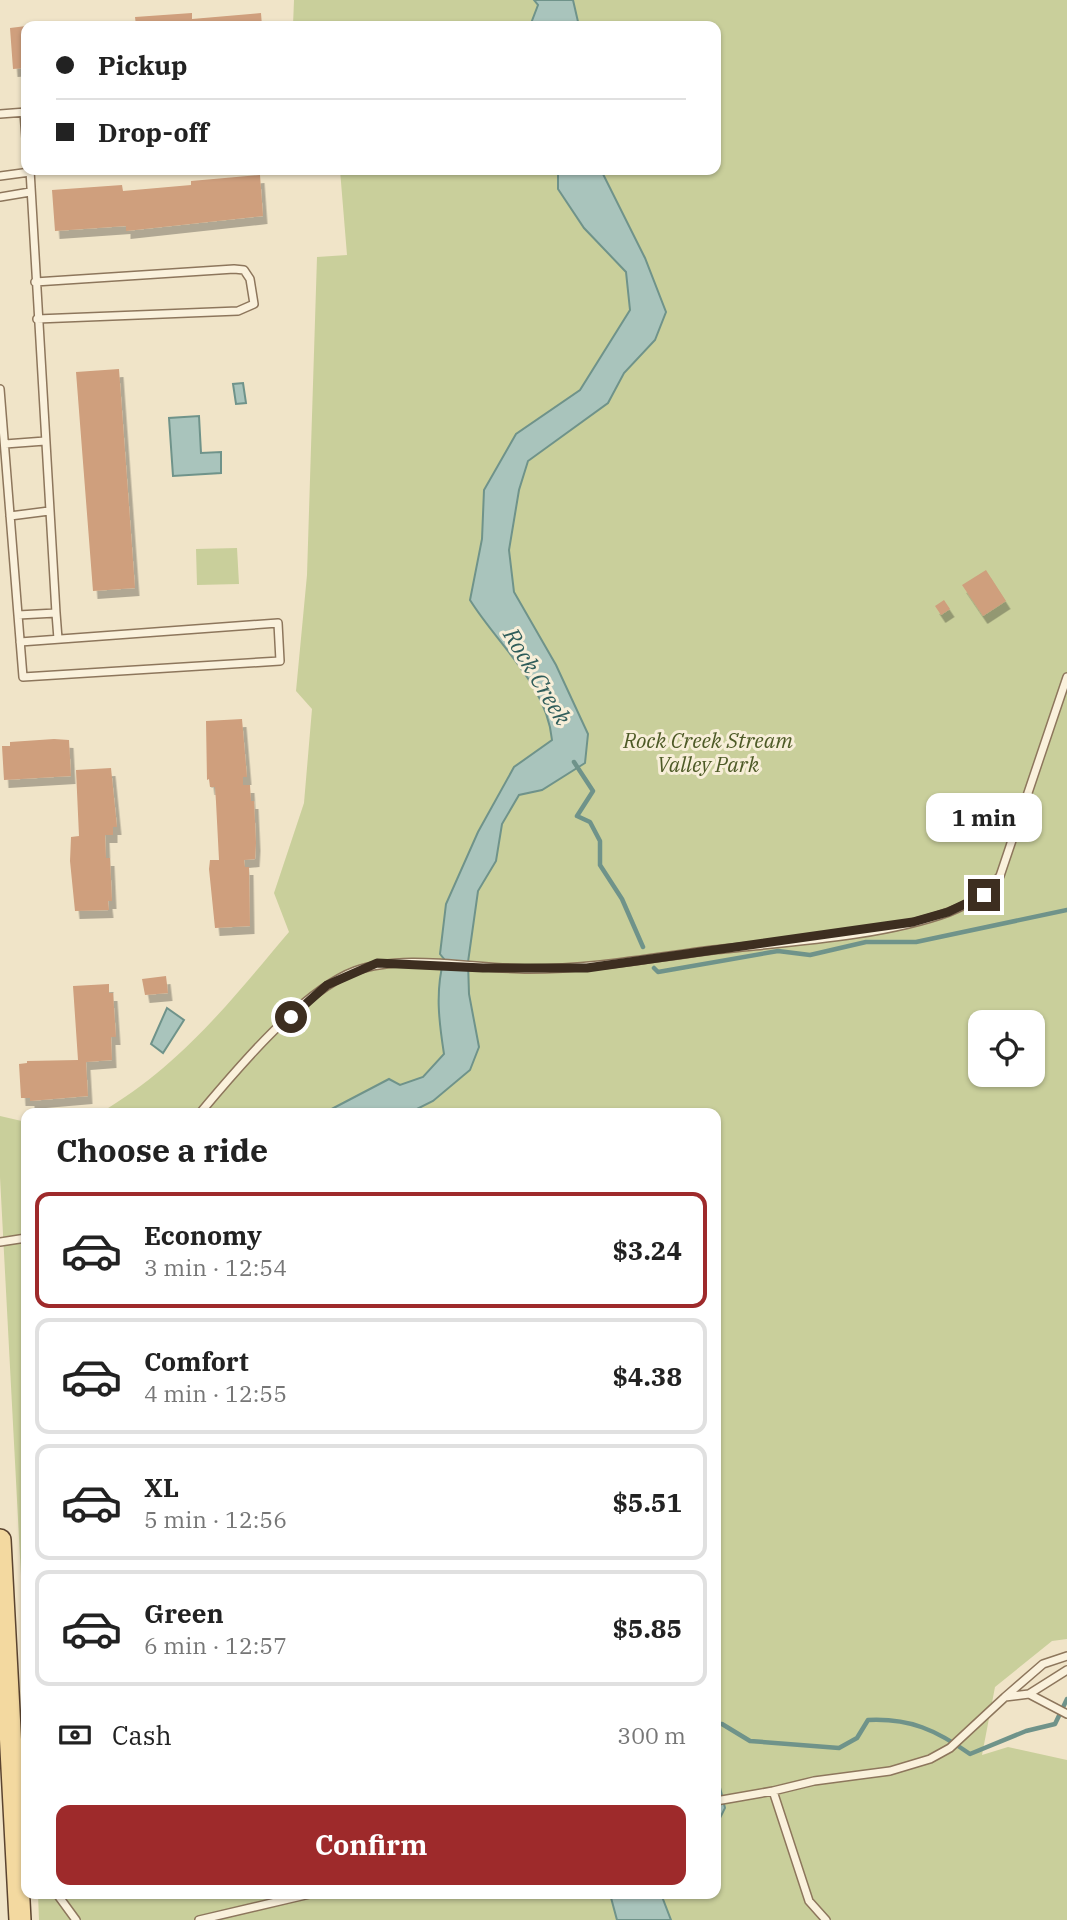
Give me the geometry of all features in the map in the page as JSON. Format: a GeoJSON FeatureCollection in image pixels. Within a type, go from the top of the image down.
{"type":"FeatureCollection","features":[{"type":"Feature","properties":{"kind":"main road"},"geometry":{"type":"LineString","coordinates":[[0,1540],[2,1635],[21,1866]]}},
{"type":"Feature","properties":{"kind":"main road"},"geometry":{"type":"LineString","coordinates":[[20,1920],[21,1899]]}},
{"type":"Feature","properties":{"kind":"lane"},"geometry":{"type":"LineString","coordinates":[[0,114],[21,112]]}},
{"type":"Feature","properties":{"kind":"lane"},"geometry":{"type":"LineString","coordinates":[[0,176],[21,172]]}},
{"type":"Feature","properties":{"kind":"lane"},"geometry":{"type":"LineString","coordinates":[[30,175],[58,639]]}},
{"type":"Feature","properties":{"kind":"lane"},"geometry":{"type":"LineString","coordinates":[[0,197],[30,192]]}},
{"type":"Feature","properties":{"kind":"lane"},"geometry":{"type":"LineString","coordinates":[[35,282],[244,270],[250,279],[254,304],[238,311],[37,319]]}},
{"type":"Feature","properties":{"kind":"lane"},"geometry":{"type":"LineString","coordinates":[[0,389],[5,444],[10,516],[20,642],[23,677],[280,661],[278,623],[20,642]]}},
{"type":"Feature","properties":{"kind":"lane"},"geometry":{"type":"LineString","coordinates":[[5,444],[45,441]]}},
{"type":"Feature","properties":{"kind":"lane"},"geometry":{"type":"LineString","coordinates":[[10,516],[49,511]]}},
{"type":"Feature","properties":{"kind":"lane"},"geometry":{"type":"LineString","coordinates":[[18,615],[56,613]]}},
{"type":"Feature","properties":{"kind":"lane"},"geometry":{"type":"LineString","coordinates":[[205,1108],[274,1032],[327,985],[377,963],[438,964],[472,968],[587,968],[913,922],[966,904],[984,895],[1000,876],[1067,677]]}},
{"type":"Feature","properties":{"kind":"lane"},"geometry":{"type":"LineString","coordinates":[[0,1242],[21,1239]]}},
{"type":"Feature","properties":{"kind":"lane"},"geometry":{"type":"LineString","coordinates":[[721,1800],[814,1781],[890,1771],[930,1759],[950,1748],[1043,1664],[1067,1656]]}},
{"type":"Feature","properties":{"kind":"lane"},"geometry":{"type":"LineString","coordinates":[[1005,1697],[1029,1694],[1067,1670]]}},
{"type":"Feature","properties":{"kind":"lane"},"geometry":{"type":"LineString","coordinates":[[1029,1694],[1067,1714]]}},
{"type":"Feature","properties":{"kind":"lane"},"geometry":{"type":"LineString","coordinates":[[773,1791],[809,1901],[827,1920]]}},
{"type":"Feature","properties":{"kind":"lane"},"geometry":{"type":"LineString","coordinates":[[61,1899],[76,1920]]}},
{"type":"Feature","properties":{"kind":"lane"},"geometry":{"type":"LineString","coordinates":[[199,1920],[289,1899]]}},
{"type":"Feature","properties":{"kind":"green space","name":"Rock Creek Stream Valley Park"},"geometry":{"type":"Polygon","coordinates":[[[294,0],[1067,0],[1067,1639],[1052,1641],[995,1687],[982,1755],[1008,1747],[1067,1760],[1067,1920],[39,1920],[38,1899],[721,1899],[721,1108],[108,1108],[180,1053],[224,1008],[289,932],[274,893],[304,803],[312,709],[296,691],[307,575],[317,257],[347,255],[340,175],[721,175],[721,21],[293,21],[294,0]]]}},
{"type":"Feature","properties":{"kind":"green space"},"geometry":{"type":"Polygon","coordinates":[[[237,548],[239,584],[197,585],[196,549],[237,548]]]}},
{"type":"Feature","properties":{"kind":"green space"},"geometry":{"type":"Polygon","coordinates":[[[0,1116],[21,1121],[21,1576],[0,1177],[0,1116]]]}},
{"type":"Feature","properties":{"kind":"water"},"geometry":{"type":"Polygon","coordinates":[[[534,0],[573,0],[578,21],[532,21],[538,5],[534,0]]]}},
{"type":"Feature","properties":{"kind":"water","name":"Rock Creek"},"geometry":{"type":"Polygon","coordinates":[[[558,175],[604,175],[645,258],[666,312],[655,340],[624,373],[608,403],[528,461],[519,490],[509,550],[514,592],[556,665],[588,734],[585,763],[542,790],[519,795],[502,824],[496,861],[478,891],[468,962],[469,994],[479,1047],[470,1070],[433,1101],[419,1108],[334,1108],[389,1079],[400,1085],[423,1077],[444,1054],[439,995],[444,959],[440,954],[446,904],[478,832],[514,767],[552,740],[541,701],[531,683],[470,600],[482,539],[484,490],[516,434],[580,390],[630,310],[626,272],[584,228],[558,189],[558,175]]]}},
{"type":"Feature","properties":{"kind":"water"},"geometry":{"type":"Polygon","coordinates":[[[243,383],[246,403],[236,404],[233,384],[243,383]]]}},
{"type":"Feature","properties":{"kind":"water"},"geometry":{"type":"Polygon","coordinates":[[[199,416],[201,453],[221,452],[221,473],[173,476],[169,418],[199,416]]]}},
{"type":"Feature","properties":{"kind":"water"},"geometry":{"type":"Polygon","coordinates":[[[167,1008],[184,1020],[163,1053],[151,1044],[167,1008]]]}},
{"type":"Feature","properties":{"kind":"water"},"geometry":{"type":"Polygon","coordinates":[[[721,1792],[725,1808],[721,1816],[721,1792]]]}},
{"type":"Feature","properties":{"kind":"water"},"geometry":{"type":"Polygon","coordinates":[[[611,1899],[663,1899],[671,1920],[617,1920],[611,1899]]]}},
{"type":"Feature","properties":{"kind":"building"},"geometry":{"type":"Polygon","coordinates":[[[192,13],[192,19],[261,13],[262,21],[135,21],[135,17],[192,13]]]}},
{"type":"Feature","properties":{"kind":"building"},"geometry":{"type":"Polygon","coordinates":[[[21,27],[21,68],[13,69],[10,28],[21,27]]]}},
{"type":"Feature","properties":{"kind":"building"},"geometry":{"type":"Polygon","coordinates":[[[260,175],[263,216],[126,231],[126,226],[55,231],[52,190],[122,185],[123,191],[260,175]]]}},
{"type":"Feature","properties":{"kind":"building"},"geometry":{"type":"Polygon","coordinates":[[[119,369],[135,588],[93,591],[76,372],[119,369]]]}},
{"type":"Feature","properties":{"kind":"building"},"geometry":{"type":"Polygon","coordinates":[[[986,570],[1006,601],[983,616],[962,585],[986,570]]]}},
{"type":"Feature","properties":{"kind":"building"},"geometry":{"type":"Polygon","coordinates":[[[944,600],[950,609],[941,615],[935,606],[944,600]]]}},
{"type":"Feature","properties":{"kind":"building"},"geometry":{"type":"Polygon","coordinates":[[[242,719],[247,777],[243,777],[243,785],[250,785],[251,801],[254,801],[256,843],[255,859],[244,860],[245,867],[249,867],[250,926],[215,928],[209,869],[210,860],[219,860],[215,787],[210,787],[209,779],[207,780],[206,721],[242,719]]]}},
{"type":"Feature","properties":{"kind":"building"},"geometry":{"type":"Polygon","coordinates":[[[69,740],[71,776],[4,780],[2,746],[10,746],[10,742],[69,740]]]}},
{"type":"Feature","properties":{"kind":"building"},"geometry":{"type":"Polygon","coordinates":[[[111,768],[117,827],[113,827],[113,835],[105,835],[106,858],[110,858],[112,901],[108,901],[109,910],[75,911],[70,861],[71,837],[79,836],[76,770],[111,768]]]}},
{"type":"Feature","properties":{"kind":"building"},"geometry":{"type":"Polygon","coordinates":[[[166,976],[168,993],[145,995],[142,979],[166,976]]]}},
{"type":"Feature","properties":{"kind":"building"},"geometry":{"type":"Polygon","coordinates":[[[109,984],[109,993],[113,993],[116,1037],[111,1037],[112,1060],[86,1062],[88,1096],[30,1101],[30,1098],[21,1098],[19,1064],[27,1061],[78,1060],[73,986],[109,984]]]}},
{"type":"Feature","properties":{"kind":"waterway"},"geometry":{"type":"LineString","coordinates":[[574,762],[593,791],[577,816],[590,822],[600,841],[600,865],[622,899],[643,947]]}},
{"type":"Feature","properties":{"kind":"waterway"},"geometry":{"type":"LineString","coordinates":[[654,968],[658,972],[778,951],[810,955],[866,942],[916,942],[1067,910]]}},
{"type":"Feature","properties":{"kind":"waterway"},"geometry":{"type":"LineString","coordinates":[[721,1724],[750,1741],[839,1748],[857,1738],[868,1720],[897,1721],[934,1732],[970,1754],[1026,1731],[1055,1724],[1067,1699]]}},
{"type":"Feature","properties":{"kind":"route"},"geometry":{"type":"LineString","coordinates":[[291,1017],[327,985],[377,963],[530,969],[606,966],[913,922],[948,912],[984,895]]}}]}
